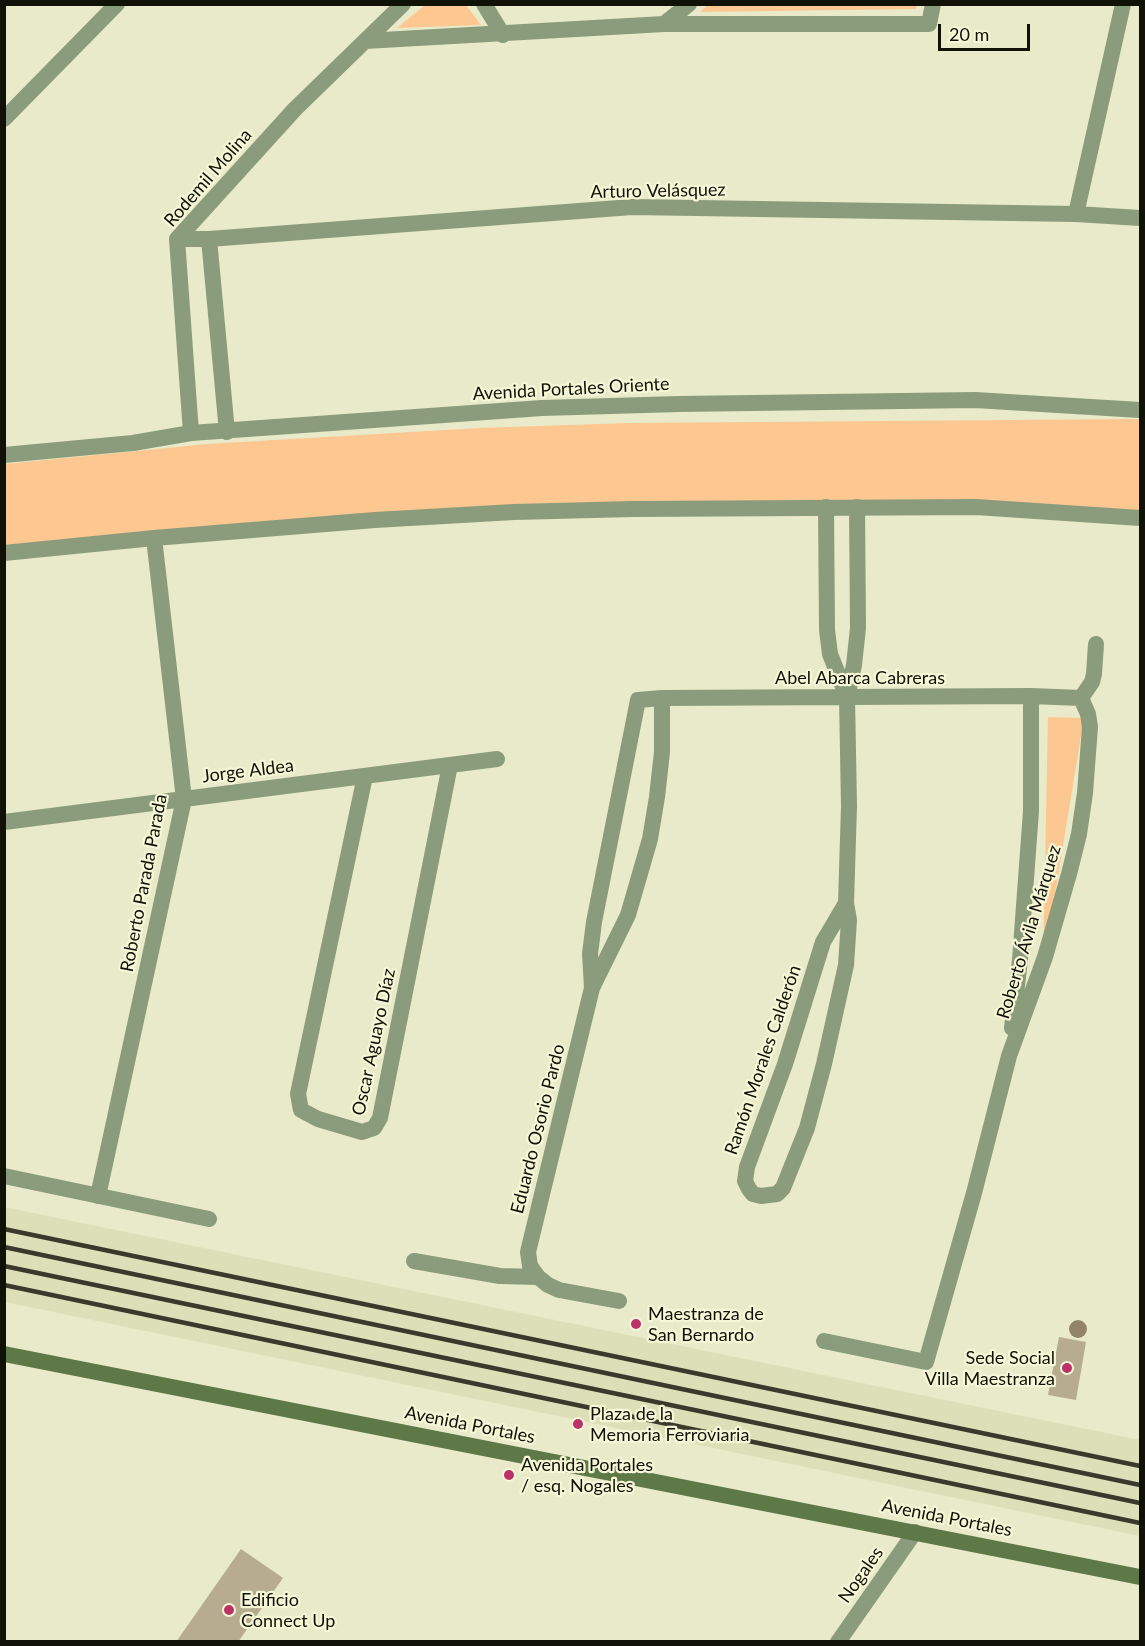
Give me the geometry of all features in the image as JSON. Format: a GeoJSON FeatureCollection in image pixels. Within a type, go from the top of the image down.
{"type":"FeatureCollection","features":[{"type":"Feature","properties":{"kind":"main road","name":"Avenida Portales"},"geometry":{"type":"LineString","coordinates":[[4,1354],[1140,1577]]}},
{"type":"Feature","properties":{"kind":"street"},"geometry":{"type":"LineString","coordinates":[[4,119],[117,4]]}},
{"type":"Feature","properties":{"kind":"street","name":"Rodemil Molina"},"geometry":{"type":"LineString","coordinates":[[191,433],[177,239],[296,109],[403,4]]}},
{"type":"Feature","properties":{"kind":"street"},"geometry":{"type":"LineString","coordinates":[[484,4],[503,34]]}},
{"type":"Feature","properties":{"kind":"street"},"geometry":{"type":"LineString","coordinates":[[664,24],[689,4]]}},
{"type":"Feature","properties":{"kind":"street"},"geometry":{"type":"LineString","coordinates":[[365,40],[664,24],[929,24],[933,4]]}},
{"type":"Feature","properties":{"kind":"street"},"geometry":{"type":"LineString","coordinates":[[1076,214],[1123,4]]}},
{"type":"Feature","properties":{"kind":"street","name":"Arturo Velásquez"},"geometry":{"type":"LineString","coordinates":[[177,239],[209,239],[632,207],[1076,214],[1140,218]]}},
{"type":"Feature","properties":{"kind":"street"},"geometry":{"type":"LineString","coordinates":[[209,239],[227,432]]}},
{"type":"Feature","properties":{"kind":"street","name":"Avenida Portales Oriente"},"geometry":{"type":"LineString","coordinates":[[4,455],[133,442],[191,433],[542,408],[975,400],[1140,410]]}},
{"type":"Feature","properties":{"kind":"street","name":"Ramón Morales Calderón"},"geometry":{"type":"LineString","coordinates":[[826,507],[827,630],[833,663],[847,697]]}},
{"type":"Feature","properties":{"kind":"street","name":"Ramón Morales Calderón"},"geometry":{"type":"LineString","coordinates":[[846,903],[823,942],[785,1064],[747,1167],[746,1181],[748,1189],[753,1194],[761,1196],[777,1194],[783,1188],[807,1128],[843,982],[849,920],[846,903],[849,806],[847,697],[854,665],[858,628],[857,507]]}},
{"type":"Feature","properties":{"kind":"street"},"geometry":{"type":"LineString","coordinates":[[4,553],[375,520],[514,512],[976,507],[1140,518]]}},
{"type":"Feature","properties":{"kind":"street","name":"Roberto Parada Parada"},"geometry":{"type":"LineString","coordinates":[[98,1196],[184,800],[154,538]]}},
{"type":"Feature","properties":{"kind":"street"},"geometry":{"type":"LineString","coordinates":[[1081,698],[1092,682],[1096,644]]}},
{"type":"Feature","properties":{"kind":"street","name":"Abel Abarca Cabreras"},"geometry":{"type":"LineString","coordinates":[[638,700],[1031,696],[1081,698]]}},
{"type":"Feature","properties":{"kind":"street","name":"Roberto Ávila Márquez"},"geometry":{"type":"LineString","coordinates":[[1009,1056],[1020,960],[1031,811],[1031,696]]}},
{"type":"Feature","properties":{"kind":"street","name":"Eduardo Osorio Pardo"},"geometry":{"type":"LineString","coordinates":[[538,1277],[530,1266],[528,1252],[592,988],[628,915],[650,839],[662,752],[662,698]]}},
{"type":"Feature","properties":{"kind":"street","name":"Roberto Ávila Márquez"},"geometry":{"type":"LineString","coordinates":[[824,1341],[926,1362],[974,1193],[1009,1056],[1059,911],[1079,834],[1090,728],[1088,714],[1081,698]]}},
{"type":"Feature","properties":{"kind":"street","name":"Eduardo Osorio Pardo"},"geometry":{"type":"LineString","coordinates":[[592,988],[590,954],[594,922],[638,700]]}},
{"type":"Feature","properties":{"kind":"street","name":"Jorge Aldea"},"geometry":{"type":"LineString","coordinates":[[4,822],[496,759]]}},
{"type":"Feature","properties":{"kind":"street","name":"Oscar Aguayo Díaz"},"geometry":{"type":"LineString","coordinates":[[365,776],[298,1094],[301,1110],[318,1119],[362,1132],[374,1128],[380,1118],[450,765]]}},
{"type":"Feature","properties":{"kind":"street"},"geometry":{"type":"LineString","coordinates":[[4,1176],[209,1219]]}},
{"type":"Feature","properties":{"kind":"street"},"geometry":{"type":"LineString","coordinates":[[414,1261],[500,1276],[538,1277],[559,1290],[619,1301]]}},
{"type":"Feature","properties":{"kind":"street","name":"Nogales"},"geometry":{"type":"LineString","coordinates":[[838,1641],[915,1532]]}},
{"type":"Feature","properties":{"kind":"shaded area"},"geometry":{"type":"Polygon","coordinates":[[[709,4],[917,5],[916,9],[700,12],[709,4]]]}},
{"type":"Feature","properties":{"kind":"shaded area"},"geometry":{"type":"Polygon","coordinates":[[[425,5],[466,5],[481,25],[397,28],[425,5]]]}},
{"type":"Feature","properties":{"kind":"shaded area"},"geometry":{"type":"Polygon","coordinates":[[[1140,419],[1140,511],[581,503],[5,546],[5,464],[207,444],[479,428],[629,423],[1140,419]]]}},
{"type":"Feature","properties":{"kind":"shaded area"},"geometry":{"type":"Polygon","coordinates":[[[1048,717],[1084,718],[1043,967],[1048,717]]]}},
{"type":"Feature","properties":{"kind":"shaded area"},"geometry":{"type":"Polygon","coordinates":[[[4,1207],[1140,1440],[1140,1536],[5,1302],[4,1207]]]}},
{"type":"Feature","properties":{"kind":"building","name":"Sede Social Villa Maestranza"},"geometry":{"type":"Polygon","coordinates":[[[1059,1337],[1086,1342],[1076,1400],[1048,1395],[1059,1337]]]}},
{"type":"Feature","properties":{"kind":"building","name":"Edificio Connect Up"},"geometry":{"type":"Polygon","coordinates":[[[241,1549],[283,1578],[238,1642],[176,1642],[241,1549]]]}},
{"type":"Feature","properties":{"kind":"railway"},"geometry":{"type":"LineString","coordinates":[[4,1229],[1140,1466]]}},
{"type":"Feature","properties":{"kind":"railway"},"geometry":{"type":"LineString","coordinates":[[4,1247],[1140,1485]]}},
{"type":"Feature","properties":{"kind":"railway"},"geometry":{"type":"LineString","coordinates":[[4,1266],[1140,1503]]}},
{"type":"Feature","properties":{"kind":"railway"},"geometry":{"type":"LineString","coordinates":[[4,1285],[1140,1523]]}},
{"type":"Feature","properties":{"kind":"place","name":"Maestranza de San Bernardo"},"geometry":{"type":"Point","coordinates":[636,1324]}},
{"type":"Feature","properties":{"kind":"place","name":"Sede Social Villa Maestranza"},"geometry":{"type":"Point","coordinates":[1067,1368]}},
{"type":"Feature","properties":{"kind":"place","name":"Plaza de la Memoria Ferroviaria"},"geometry":{"type":"Point","coordinates":[578,1424]}},
{"type":"Feature","properties":{"kind":"place","name":"Avenida Portales / esq. Nogales"},"geometry":{"type":"Point","coordinates":[509,1475]}},
{"type":"Feature","properties":{"kind":"place","name":"Edificio Connect Up"},"geometry":{"type":"Point","coordinates":[229,1610]}}]}
